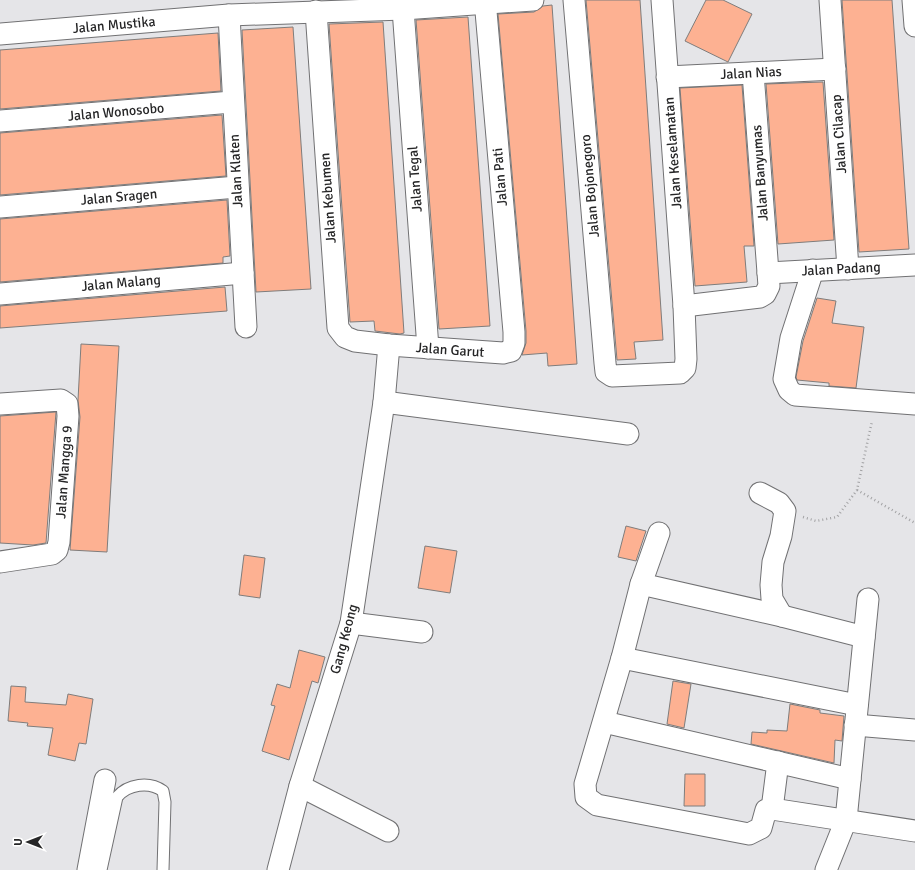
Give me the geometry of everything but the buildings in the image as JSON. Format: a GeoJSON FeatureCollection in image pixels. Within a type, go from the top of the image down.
{"type":"FeatureCollection","features":[{"type":"Feature","properties":{"kind":"street","name":"Jalan Mustika"},"geometry":{"type":"LineString","coordinates":[[0,34],[228,15],[403,9],[485,2],[533,0]]}},
{"type":"Feature","properties":{"kind":"street","name":"Jalan Bojonegoro"},"geometry":{"type":"LineString","coordinates":[[574,0],[606,372]]}},
{"type":"Feature","properties":{"kind":"street","name":"Jalan Keselamatan"},"geometry":{"type":"LineString","coordinates":[[606,372],[612,376],[680,373],[685,368],[684,306],[662,0]]}},
{"type":"Feature","properties":{"kind":"street","name":"Jalan Cilacap"},"geometry":{"type":"LineString","coordinates":[[830,0],[848,269]]}},
{"type":"Feature","properties":{"kind":"street"},"geometry":{"type":"LineString","coordinates":[[913,0],[915,26]]}},
{"type":"Feature","properties":{"kind":"street","name":"Jalan Pati"},"geometry":{"type":"LineString","coordinates":[[485,2],[514,332],[514,343],[511,351]]}},
{"type":"Feature","properties":{"kind":"street","name":"Jalan Tegal"},"geometry":{"type":"LineString","coordinates":[[403,9],[428,348]]}},
{"type":"Feature","properties":{"kind":"street","name":"Jalan Kebumen"},"geometry":{"type":"LineString","coordinates":[[316,11],[338,328],[345,337],[388,357]]}},
{"type":"Feature","properties":{"kind":"street","name":"Jalan Klaten"},"geometry":{"type":"LineString","coordinates":[[228,15],[246,327]]}},
{"type":"Feature","properties":{"kind":"street","name":"Jalan Nias"},"geometry":{"type":"LineString","coordinates":[[668,77],[835,69]]}},
{"type":"Feature","properties":{"kind":"street","name":"Jalan Banyumas"},"geometry":{"type":"LineString","coordinates":[[684,306],[760,297],[766,294],[769,286],[753,73]]}},
{"type":"Feature","properties":{"kind":"street","name":"Jalan Wonosobo"},"geometry":{"type":"LineString","coordinates":[[0,121],[232,102]]}},
{"type":"Feature","properties":{"kind":"street","name":"Jalan Sragen"},"geometry":{"type":"LineString","coordinates":[[0,207],[237,188]]}},
{"type":"Feature","properties":{"kind":"street","name":"Jalan Padang"},"geometry":{"type":"LineString","coordinates":[[768,273],[915,265]]}},
{"type":"Feature","properties":{"kind":"street"},"geometry":{"type":"LineString","coordinates":[[813,270],[791,338],[784,379],[789,390],[795,395],[915,404]]}},
{"type":"Feature","properties":{"kind":"street","name":"Jalan Malang"},"geometry":{"type":"LineString","coordinates":[[0,294],[243,273]]}},
{"type":"Feature","properties":{"kind":"street","name":"Jalan Garut"},"geometry":{"type":"LineString","coordinates":[[388,357],[428,348],[484,353],[511,351]]}},
{"type":"Feature","properties":{"kind":"street","name":"Gang Keong"},"geometry":{"type":"LineString","coordinates":[[278,870],[300,786],[351,623],[384,402],[388,357]]}},
{"type":"Feature","properties":{"kind":"street","name":"Jalan Mangga 9"},"geometry":{"type":"LineString","coordinates":[[0,404],[61,400],[67,404],[68,416],[59,542],[57,550],[52,554],[0,562]]}},
{"type":"Feature","properties":{"kind":"street"},"geometry":{"type":"LineString","coordinates":[[384,402],[628,434]]}},
{"type":"Feature","properties":{"kind":"street"},"geometry":{"type":"LineString","coordinates":[[760,493],[779,503],[785,510],[782,536],[773,562],[771,585],[772,599],[782,616]]}},
{"type":"Feature","properties":{"kind":"street"},"geometry":{"type":"LineString","coordinates":[[659,533],[641,584],[604,722],[584,784],[586,797],[597,805],[749,834],[761,828],[766,810],[772,809],[914,828]]}},
{"type":"Feature","properties":{"kind":"street"},"geometry":{"type":"LineString","coordinates":[[641,584],[782,616],[864,637]]}},
{"type":"Feature","properties":{"kind":"street"},"geometry":{"type":"LineString","coordinates":[[826,870],[846,820],[868,599]]}},
{"type":"Feature","properties":{"kind":"street"},"geometry":{"type":"LineString","coordinates":[[351,623],[422,632]]}},
{"type":"Feature","properties":{"kind":"street"},"geometry":{"type":"LineString","coordinates":[[622,658],[915,730]]}},
{"type":"Feature","properties":{"kind":"street"},"geometry":{"type":"LineString","coordinates":[[604,722],[850,779]]}},
{"type":"Feature","properties":{"kind":"street"},"geometry":{"type":"LineString","coordinates":[[772,809],[778,762]]}},
{"type":"Feature","properties":{"kind":"street"},"geometry":{"type":"LineString","coordinates":[[88,870],[105,780]]}},
{"type":"Feature","properties":{"kind":"street"},"geometry":{"type":"LineString","coordinates":[[300,786],[388,831]]}},
{"type":"Feature","properties":{"kind":"lane"},"geometry":{"type":"LineString","coordinates":[[101,870],[117,797],[122,790],[131,786],[157,787],[163,791],[165,802],[164,870]]}},
{"type":"Feature","properties":{"kind":"path"},"geometry":{"type":"LineString","coordinates":[[785,510],[816,521],[837,517],[857,490],[876,401]]}},
{"type":"Feature","properties":{"kind":"path"},"geometry":{"type":"LineString","coordinates":[[857,490],[915,523]]}}]}
